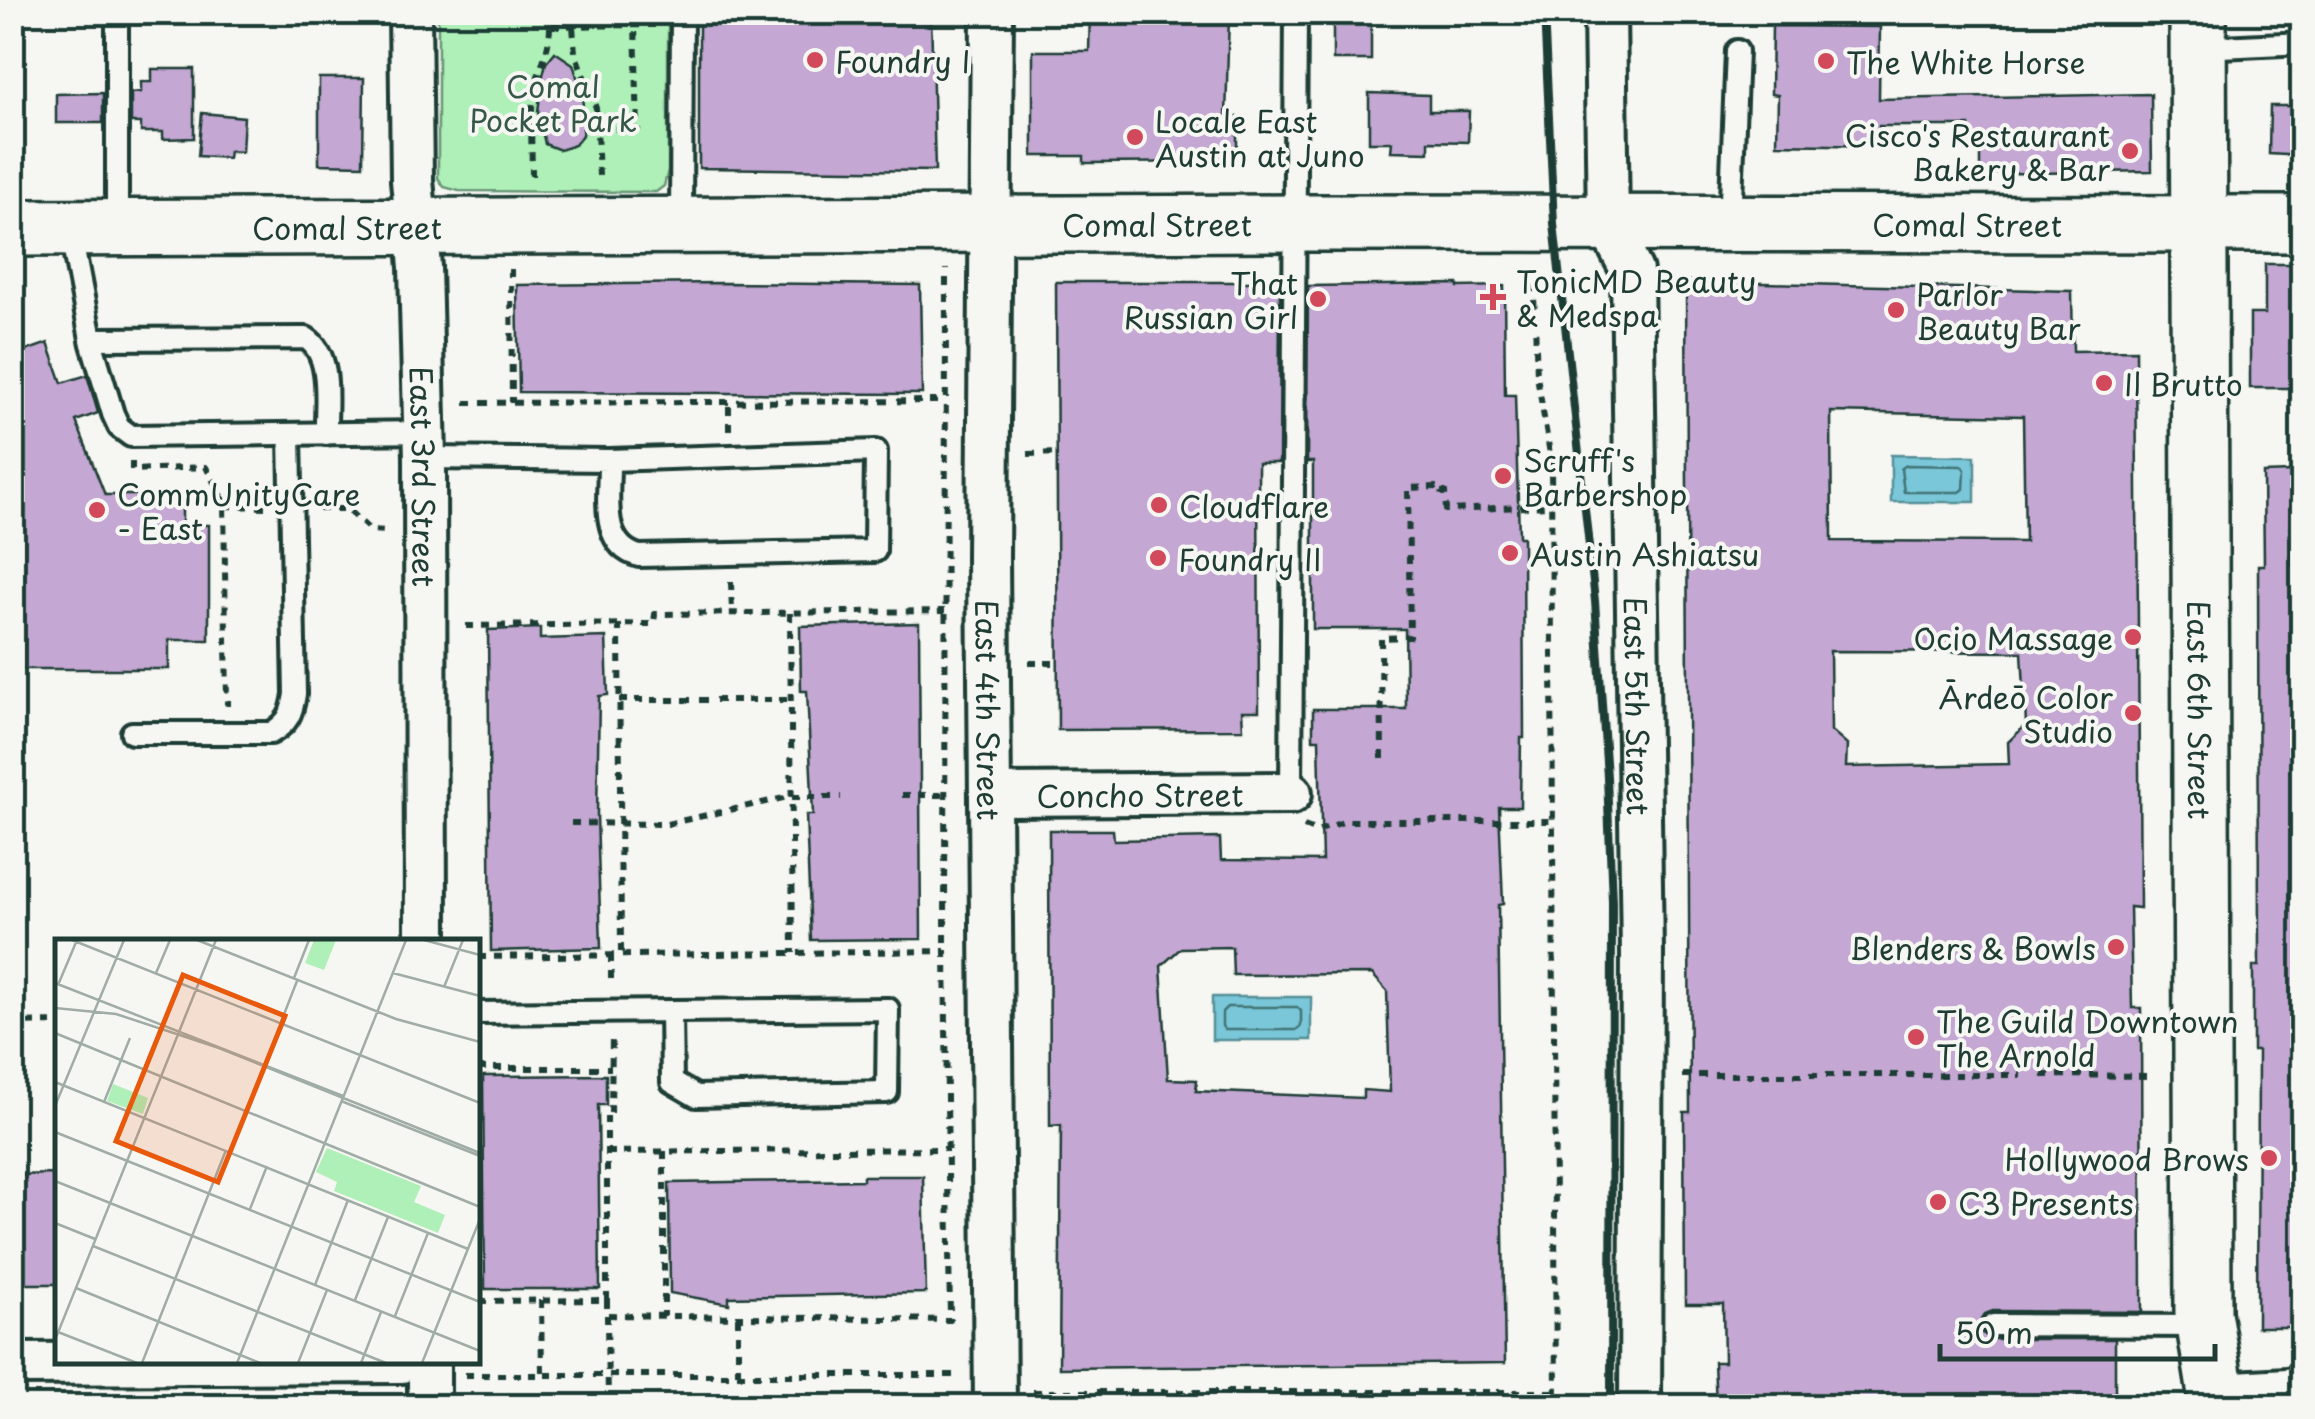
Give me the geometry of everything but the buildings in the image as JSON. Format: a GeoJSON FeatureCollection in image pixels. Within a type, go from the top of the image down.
{"type":"FeatureCollection","features":[{"type":"Feature","properties":{"kind":"street","name":"East 3rd Street"},"geometry":{"type":"LineString","coordinates":[[410,12],[424,445],[426,939]]}},
{"type":"Feature","properties":{"kind":"street","name":"East 4th Street"},"geometry":{"type":"LineString","coordinates":[[992,12],[990,795],[995,1392]]}},
{"type":"Feature","properties":{"kind":"street","name":"East 5th Street"},"geometry":{"type":"LineString","coordinates":[[1605,12],[1608,225],[1632,271],[1642,954],[1640,1406]]}},
{"type":"Feature","properties":{"kind":"street","name":"East 6th Street"},"geometry":{"type":"LineString","coordinates":[[2198,30],[2205,1326],[2218,1400]]}},
{"type":"Feature","properties":{"kind":"street","name":"Comal Street"},"geometry":{"type":"LineString","coordinates":[[12,228],[2302,224]]}},
{"type":"Feature","properties":{"kind":"street","name":"Concho Street"},"geometry":{"type":"LineString","coordinates":[[990,795],[1291,793]]}},
{"type":"Feature","properties":{"kind":"street"},"geometry":{"type":"LineString","coordinates":[[12,1364],[55,1364]]}},
{"type":"Feature","properties":{"kind":"street"},"geometry":{"type":"LineString","coordinates":[[2218,1400],[2302,1388]]}},
{"type":"Feature","properties":{"kind":"lane"},"geometry":{"type":"LineString","coordinates":[[117,12],[93,228],[90,339],[119,428],[131,436],[326,434],[609,460],[876,451],[875,551],[638,556],[628,553],[617,545],[610,529],[609,460]]}},
{"type":"Feature","properties":{"kind":"lane"},"geometry":{"type":"LineString","coordinates":[[1291,793],[1296,12]]}},
{"type":"Feature","properties":{"kind":"lane"},"geometry":{"type":"LineString","coordinates":[[680,227],[682,18]]}},
{"type":"Feature","properties":{"kind":"lane"},"geometry":{"type":"LineString","coordinates":[[2198,30],[2302,43]]}},
{"type":"Feature","properties":{"kind":"lane"},"geometry":{"type":"LineString","coordinates":[[1730,224],[1736,51]]}},
{"type":"Feature","properties":{"kind":"lane"},"geometry":{"type":"LineString","coordinates":[[90,339],[306,338],[320,352],[324,365],[326,434]]}},
{"type":"Feature","properties":{"kind":"lane"},"geometry":{"type":"LineString","coordinates":[[132,733],[270,733],[285,725],[294,704],[290,435]]}},
{"type":"Feature","properties":{"kind":"lane"},"geometry":{"type":"LineString","coordinates":[[480,1014],[888,1009],[887,1092],[696,1096],[672,1082],[671,1013]]}},
{"type":"Feature","properties":{"kind":"lane"},"geometry":{"type":"LineString","coordinates":[[1994,1325],[2205,1326]]}},
{"type":"Feature","properties":{"kind":"path"},"geometry":{"type":"LineString","coordinates":[[532,176],[532,108],[539,72],[550,47],[550,12]]}},
{"type":"Feature","properties":{"kind":"path"},"geometry":{"type":"LineString","coordinates":[[572,12],[576,53],[596,108],[599,176]]}},
{"type":"Feature","properties":{"kind":"path"},"geometry":{"type":"LineString","coordinates":[[550,26],[636,25],[682,18]]}},
{"type":"Feature","properties":{"kind":"path"},"geometry":{"type":"LineString","coordinates":[[599,128],[638,128],[636,25]]}},
{"type":"Feature","properties":{"kind":"path"},"geometry":{"type":"LineString","coordinates":[[496,263],[511,263],[512,403]]}},
{"type":"Feature","properties":{"kind":"path"},"geometry":{"type":"LineString","coordinates":[[607,1315],[950,1320],[945,951],[946,264]]}},
{"type":"Feature","properties":{"kind":"path"},"geometry":{"type":"LineString","coordinates":[[1532,267],[1537,376],[1551,460],[1552,506],[1556,1406]]}},
{"type":"Feature","properties":{"kind":"path"},"geometry":{"type":"LineString","coordinates":[[465,403],[945,401]]}},
{"type":"Feature","properties":{"kind":"path"},"geometry":{"type":"LineString","coordinates":[[729,436],[730,402]]}},
{"type":"Feature","properties":{"kind":"path"},"geometry":{"type":"LineString","coordinates":[[131,436],[132,470],[206,467],[224,502],[227,704],[294,704]]}},
{"type":"Feature","properties":{"kind":"path"},"geometry":{"type":"LineString","coordinates":[[1028,454],[1056,453]]}},
{"type":"Feature","properties":{"kind":"path"},"geometry":{"type":"LineString","coordinates":[[1382,759],[1381,638],[1410,637],[1408,488],[1440,487],[1445,492],[1446,510],[1552,506]]}},
{"type":"Feature","properties":{"kind":"path"},"geometry":{"type":"LineString","coordinates":[[731,580],[732,613]]}},
{"type":"Feature","properties":{"kind":"path"},"geometry":{"type":"LineString","coordinates":[[466,626],[654,623],[656,614],[946,611]]}},
{"type":"Feature","properties":{"kind":"path"},"geometry":{"type":"LineString","coordinates":[[790,612],[793,952]]}},
{"type":"Feature","properties":{"kind":"path"},"geometry":{"type":"LineString","coordinates":[[619,624],[621,956]]}},
{"type":"Feature","properties":{"kind":"path"},"geometry":{"type":"LineString","coordinates":[[1029,663],[1058,663]]}},
{"type":"Feature","properties":{"kind":"path"},"geometry":{"type":"LineString","coordinates":[[619,700],[791,700]]}},
{"type":"Feature","properties":{"kind":"path"},"geometry":{"type":"LineString","coordinates":[[1291,793],[1298,822],[1317,830],[1346,821],[1555,821]]}},
{"type":"Feature","properties":{"kind":"path"},"geometry":{"type":"LineString","coordinates":[[902,795],[946,794]]}},
{"type":"Feature","properties":{"kind":"path"},"geometry":{"type":"LineString","coordinates":[[571,824],[668,824],[792,797],[841,797]]}},
{"type":"Feature","properties":{"kind":"path"},"geometry":{"type":"LineString","coordinates":[[480,957],[945,951]]}},
{"type":"Feature","properties":{"kind":"path"},"geometry":{"type":"LineString","coordinates":[[610,955],[611,992]]}},
{"type":"Feature","properties":{"kind":"path"},"geometry":{"type":"LineString","coordinates":[[12,1023],[55,1022]]}},
{"type":"Feature","properties":{"kind":"path"},"geometry":{"type":"LineString","coordinates":[[608,1406],[607,1152],[612,1034]]}},
{"type":"Feature","properties":{"kind":"path"},"geometry":{"type":"LineString","coordinates":[[480,1068],[612,1068]]}},
{"type":"Feature","properties":{"kind":"path"},"geometry":{"type":"LineString","coordinates":[[1682,1076],[2022,1075]]}},
{"type":"Feature","properties":{"kind":"path"},"geometry":{"type":"LineString","coordinates":[[2042,1076],[2153,1076]]}},
{"type":"Feature","properties":{"kind":"path"},"geometry":{"type":"LineString","coordinates":[[607,1152],[948,1149]]}},
{"type":"Feature","properties":{"kind":"path"},"geometry":{"type":"LineString","coordinates":[[664,1152],[664,1316]]}},
{"type":"Feature","properties":{"kind":"path"},"geometry":{"type":"LineString","coordinates":[[541,1300],[542,1374]]}},
{"type":"Feature","properties":{"kind":"path"},"geometry":{"type":"LineString","coordinates":[[480,1301],[607,1300]]}},
{"type":"Feature","properties":{"kind":"path"},"geometry":{"type":"LineString","coordinates":[[738,1317],[738,1375]]}},
{"type":"Feature","properties":{"kind":"path"},"geometry":{"type":"LineString","coordinates":[[436,1381],[542,1374],[738,1375],[995,1392],[1556,1392]]}},
{"type":"Feature","properties":{"kind":"green space","name":"Comal Pocket Park"},"geometry":{"type":"Polygon","coordinates":[[[438,13],[668,13],[668,170],[664,186],[656,192],[459,191],[444,187],[438,178],[438,13]]]}},
{"type":"Feature","properties":{"kind":"water"},"geometry":{"type":"Polygon","coordinates":[[[1891,455],[1975,456],[1975,502],[1891,502],[1891,455]]]}},
{"type":"Feature","properties":{"kind":"water"},"geometry":{"type":"Polygon","coordinates":[[[1212,997],[1311,997],[1311,1040],[1212,1040],[1212,997]]]}},
{"type":"Feature","properties":{"kind":"railway"},"geometry":{"type":"LineString","coordinates":[[1544,12],[1554,224],[1595,601],[1607,777],[1612,902],[1611,1406]]}},
{"type":"Feature","properties":{"kind":"place","name":"Foundry I"},"geometry":{"type":"Point","coordinates":[815,60]}},
{"type":"Feature","properties":{"kind":"place","name":"The White Horse"},"geometry":{"type":"Point","coordinates":[1826,61]}},
{"type":"Feature","properties":{"kind":"place","name":"Locale East Austin at Juno"},"geometry":{"type":"Point","coordinates":[1135,137]}},
{"type":"Feature","properties":{"kind":"place","name":"Cisco's Restaurant Bakery & Bar"},"geometry":{"type":"Point","coordinates":[2130,151]}},
{"type":"Feature","properties":{"kind":"place","name":"TonicMD Beauty & Medspa"},"geometry":{"type":"Point","coordinates":[1493,297]}},
{"type":"Feature","properties":{"kind":"place","name":"That Russian Girl"},"geometry":{"type":"Point","coordinates":[1318,299]}},
{"type":"Feature","properties":{"kind":"place","name":"Parlor Beauty Bar"},"geometry":{"type":"Point","coordinates":[1896,310]}},
{"type":"Feature","properties":{"kind":"place","name":"Il Brutto"},"geometry":{"type":"Point","coordinates":[2104,383]}},
{"type":"Feature","properties":{"kind":"place","name":"Scruff's Barbershop"},"geometry":{"type":"Point","coordinates":[1503,476]}},
{"type":"Feature","properties":{"kind":"place","name":"Cloudflare"},"geometry":{"type":"Point","coordinates":[1159,505]}},
{"type":"Feature","properties":{"kind":"place","name":"CommUnityCare - East"},"geometry":{"type":"Point","coordinates":[97,510]}},
{"type":"Feature","properties":{"kind":"place","name":"Austin Ashiatsu"},"geometry":{"type":"Point","coordinates":[1510,553]}},
{"type":"Feature","properties":{"kind":"place","name":"Foundry II"},"geometry":{"type":"Point","coordinates":[1158,558]}},
{"type":"Feature","properties":{"kind":"place","name":"Ocio Massage"},"geometry":{"type":"Point","coordinates":[2133,637]}},
{"type":"Feature","properties":{"kind":"place","name":"Ārdeō Color Studio"},"geometry":{"type":"Point","coordinates":[2133,713]}},
{"type":"Feature","properties":{"kind":"place","name":"Blenders & Bowls"},"geometry":{"type":"Point","coordinates":[2116,947]}},
{"type":"Feature","properties":{"kind":"place","name":"The Guild Downtown The Arnold"},"geometry":{"type":"Point","coordinates":[1916,1037]}},
{"type":"Feature","properties":{"kind":"place","name":"Hollywood Brows"},"geometry":{"type":"Point","coordinates":[2269,1158]}},
{"type":"Feature","properties":{"kind":"place","name":"C3 Presents"},"geometry":{"type":"Point","coordinates":[1938,1202]}}]}
